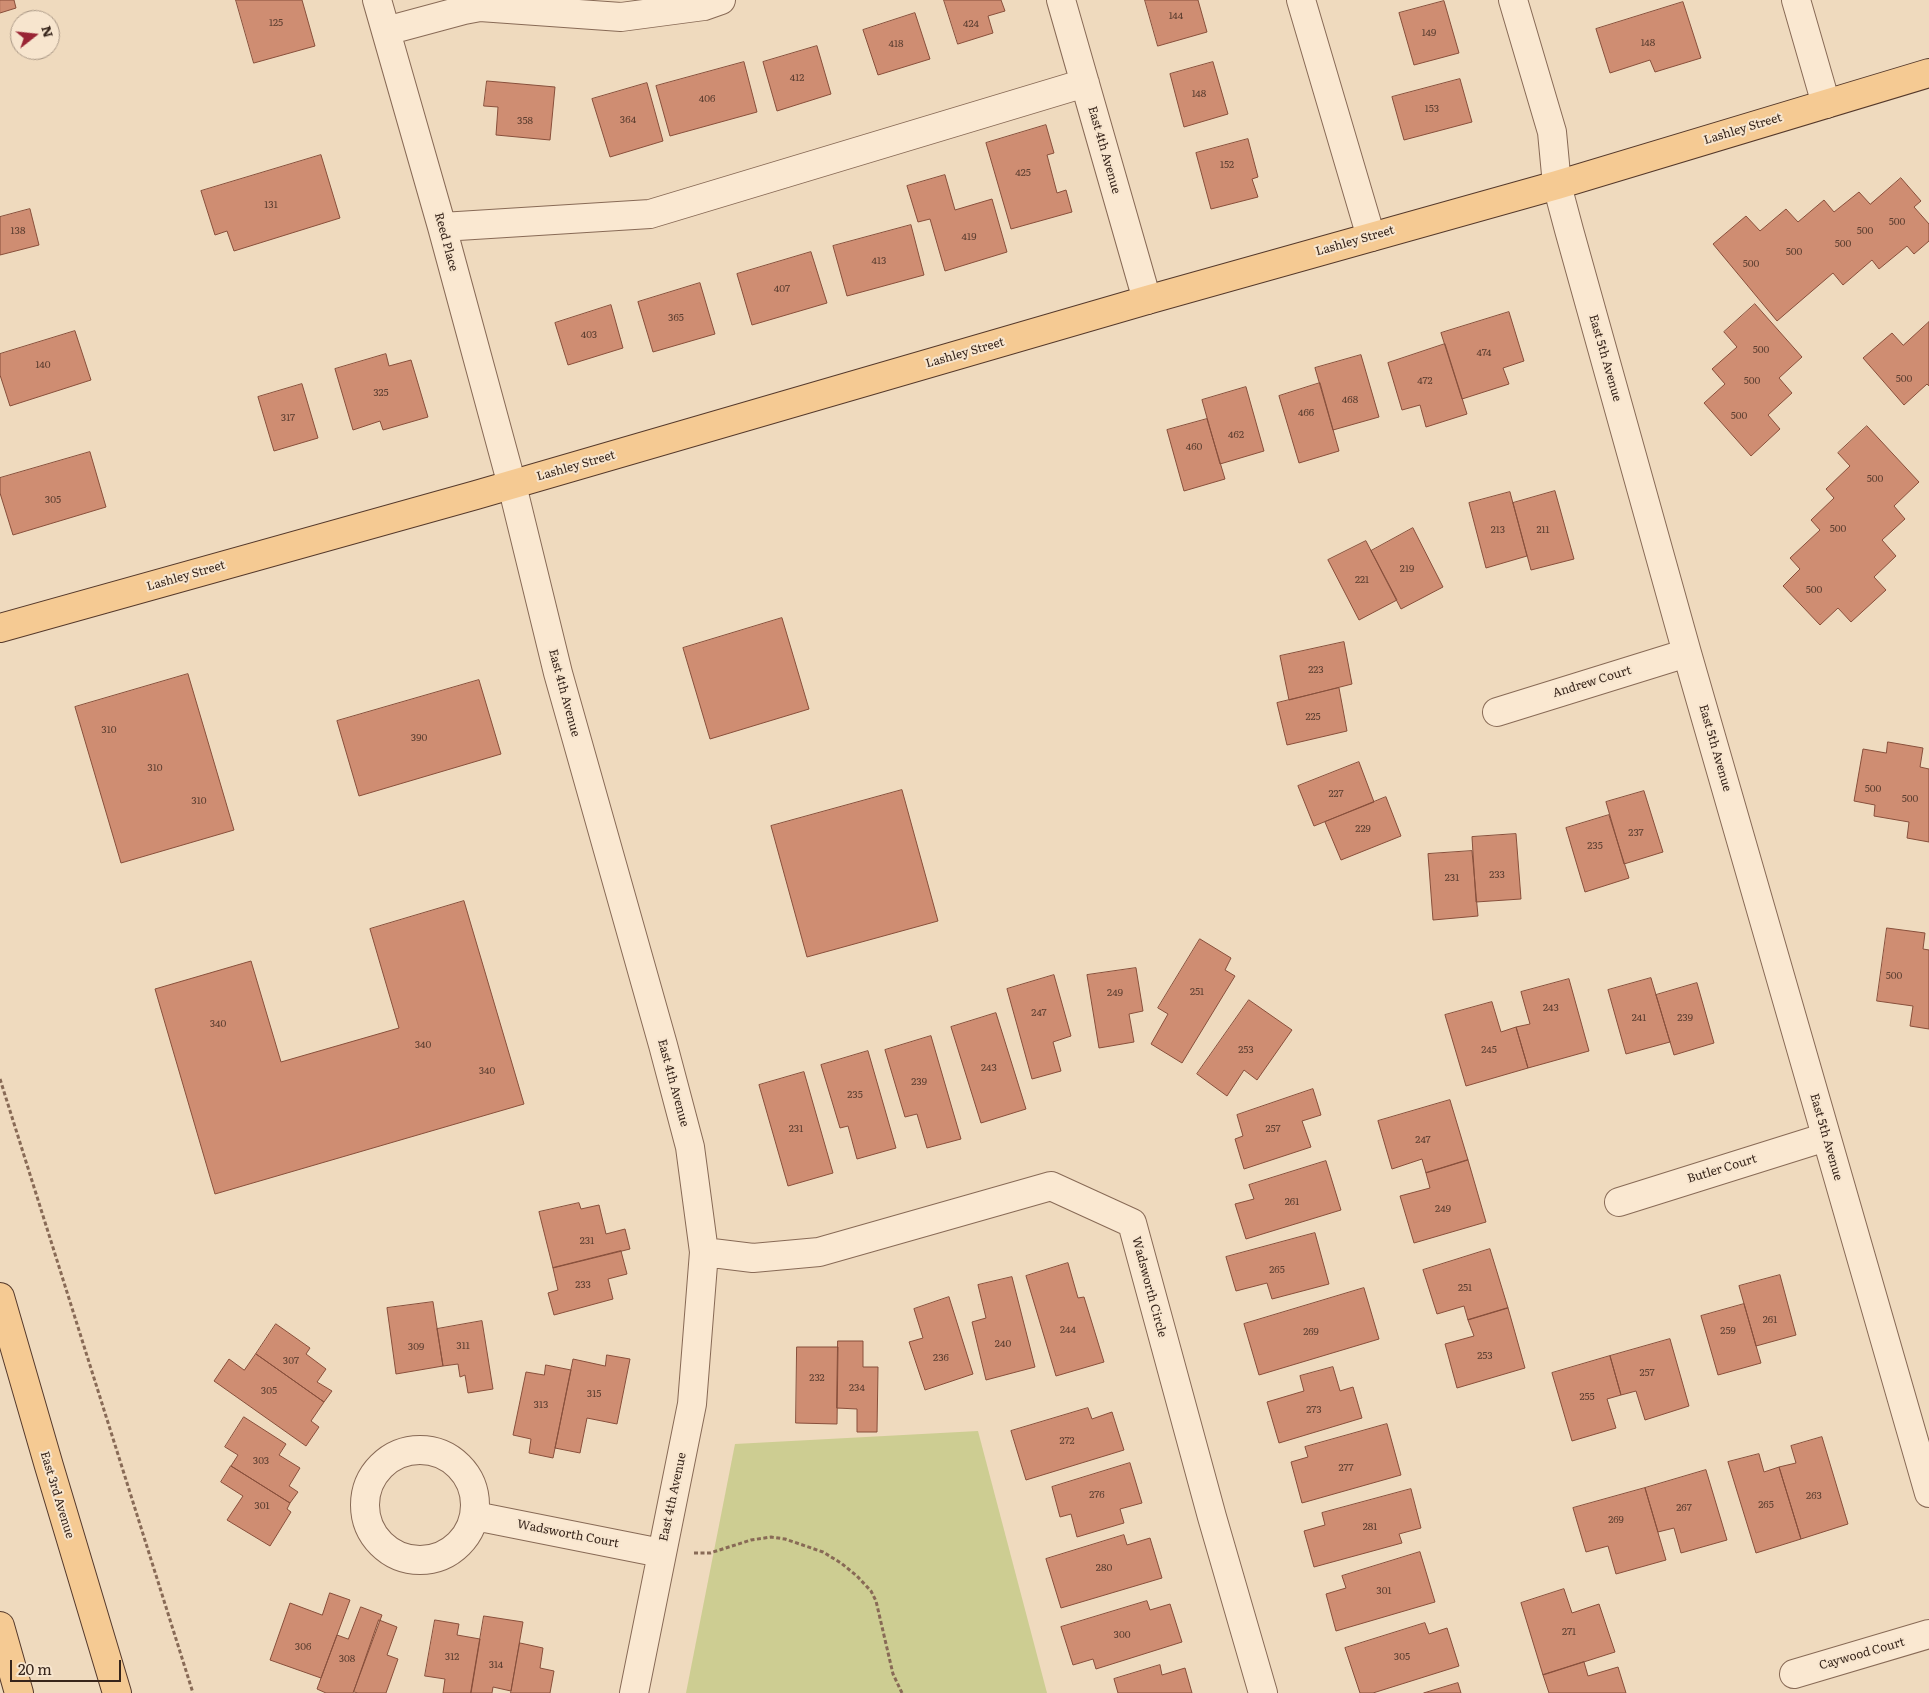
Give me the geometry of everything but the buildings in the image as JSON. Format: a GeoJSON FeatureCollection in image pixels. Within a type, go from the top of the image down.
{"type":"FeatureCollection","features":[{"type":"Feature","properties":{"kind":"main road","name":"Lashley Street"},"geometry":{"type":"LineString","coordinates":[[0,628],[512,485],[1147,300],[1556,185],[1929,73]]}},
{"type":"Feature","properties":{"kind":"main road","name":"East 3rd Avenue"},"geometry":{"type":"LineString","coordinates":[[0,1297],[117,1693]]}},
{"type":"Feature","properties":{"kind":"main road"},"geometry":{"type":"LineString","coordinates":[[0,1626],[19,1693]]}},
{"type":"Feature","properties":{"kind":"street","name":"Reed Place"},"geometry":{"type":"LineString","coordinates":[[377,0],[442,227],[512,485]]}},
{"type":"Feature","properties":{"kind":"street"},"geometry":{"type":"LineString","coordinates":[[386,31],[480,7],[621,17],[704,6],[721,0]]}},
{"type":"Feature","properties":{"kind":"street","name":"East 4th Avenue"},"geometry":{"type":"LineString","coordinates":[[1061,0],[1147,300]]}},
{"type":"Feature","properties":{"kind":"street"},"geometry":{"type":"LineString","coordinates":[[1301,0],[1371,237]]}},
{"type":"Feature","properties":{"kind":"street","name":"East 5th Avenue"},"geometry":{"type":"LineString","coordinates":[[1513,0],[1552,132],[1556,185],[1687,653],[1929,1493]]}},
{"type":"Feature","properties":{"kind":"street"},"geometry":{"type":"LineString","coordinates":[[1796,0],[1826,104]]}},
{"type":"Feature","properties":{"kind":"street"},"geometry":{"type":"LineString","coordinates":[[442,227],[650,214],[1085,83]]}},
{"type":"Feature","properties":{"kind":"street","name":"East 4th Avenue"},"geometry":{"type":"LineString","coordinates":[[512,485],[558,673],[663,1044],[690,1147],[704,1252],[692,1404],[634,1693]]}},
{"type":"Feature","properties":{"kind":"street","name":"Andrew Court"},"geometry":{"type":"LineString","coordinates":[[1497,712],[1687,653]]}},
{"type":"Feature","properties":{"kind":"street","name":"Butler Court"},"geometry":{"type":"LineString","coordinates":[[1618,1202],[1826,1137]]}},
{"type":"Feature","properties":{"kind":"street","name":"Wadsworth Circle"},"geometry":{"type":"LineString","coordinates":[[704,1252],[753,1258],[819,1252],[1050,1186],[1132,1224],[1212,1517],[1263,1693]]}},
{"type":"Feature","properties":{"kind":"street"},"geometry":{"type":"LineString","coordinates":[[422,1449],[452,1460],[472,1484],[475,1516],[460,1544],[434,1560],[402,1558],[376,1540],[364,1511],[370,1480],[392,1457],[422,1449]]}},
{"type":"Feature","properties":{"kind":"street","name":"Wadsworth Court"},"geometry":{"type":"LineString","coordinates":[[475,1516],[661,1553]]}},
{"type":"Feature","properties":{"kind":"street","name":"Caywood Court"},"geometry":{"type":"LineString","coordinates":[[1794,1674],[1929,1634]]}},
{"type":"Feature","properties":{"kind":"path"},"geometry":{"type":"LineString","coordinates":[[0,1079],[193,1693]]}},
{"type":"Feature","properties":{"kind":"path"},"geometry":{"type":"LineString","coordinates":[[661,1553],[710,1553],[751,1540],[771,1536],[802,1543],[824,1552],[857,1576],[871,1591],[876,1601],[893,1674],[902,1693]]}},
{"type":"Feature","properties":{"kind":"green space"},"geometry":{"type":"Polygon","coordinates":[[[978,1431],[1047,1693],[686,1693],[735,1444],[978,1431]]]}}]}
